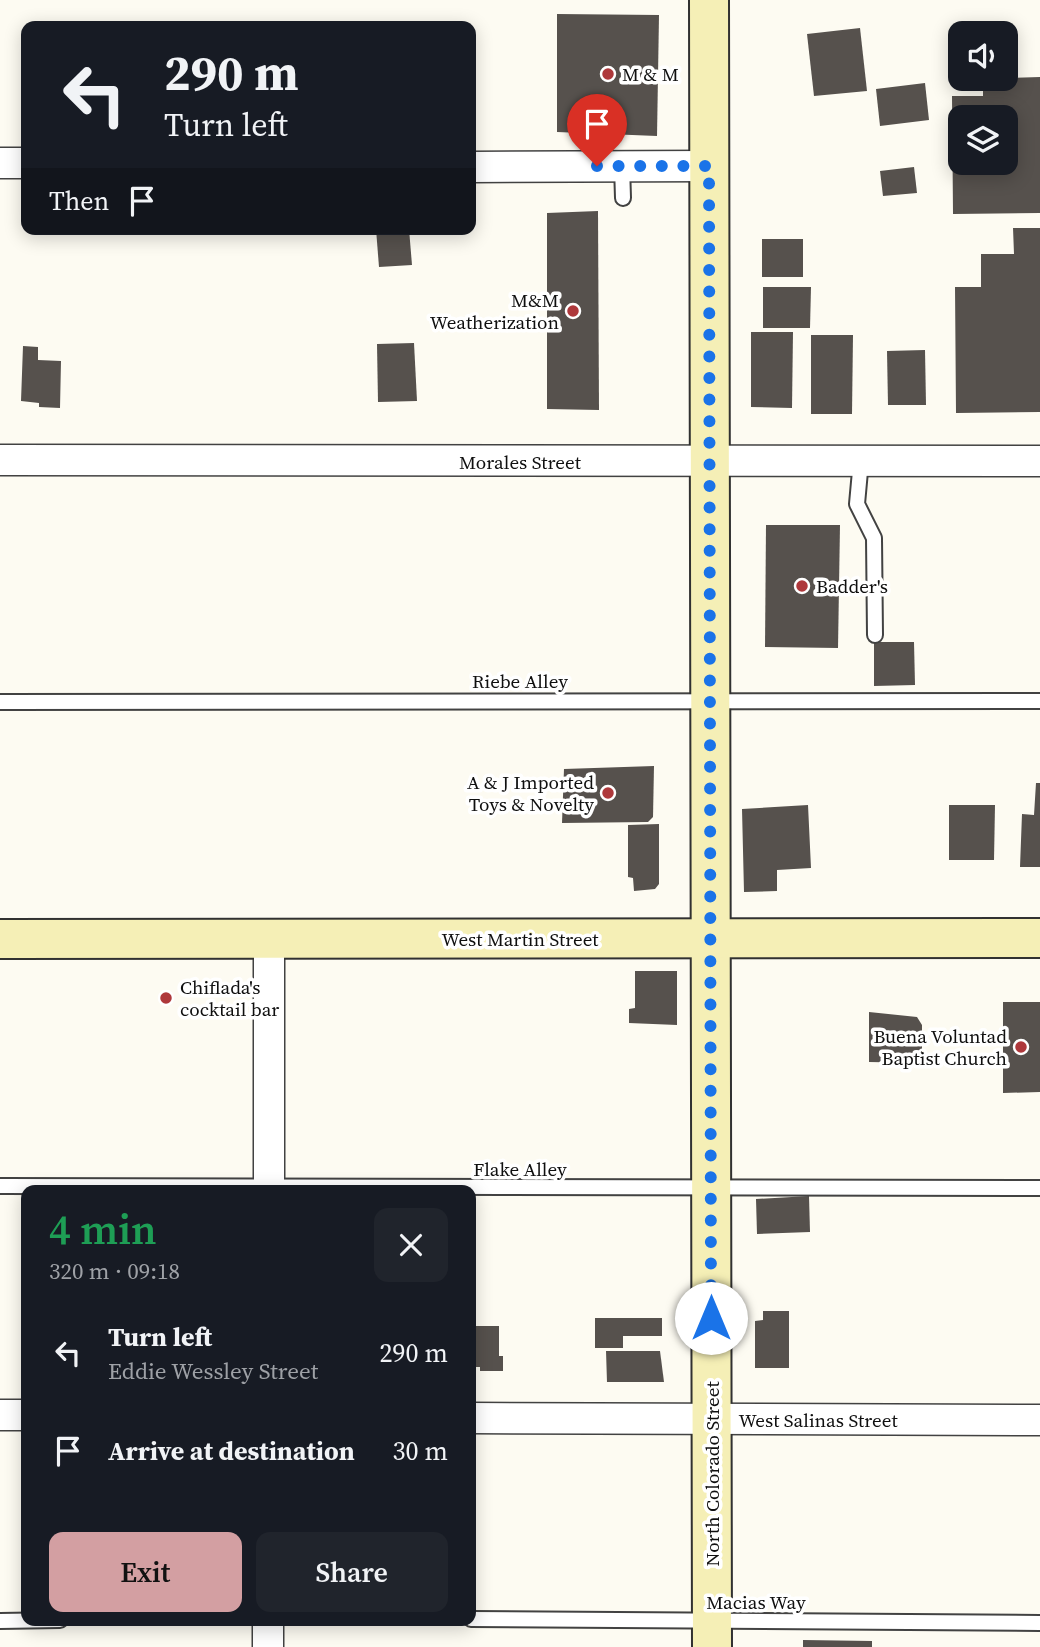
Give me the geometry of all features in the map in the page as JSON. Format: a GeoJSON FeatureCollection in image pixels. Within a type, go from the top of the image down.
{"type":"FeatureCollection","features":[{"type":"Feature","properties":{"kind":"main road","name":"North Colorado Street"},"geometry":{"type":"LineString","coordinates":[[709,0],[712,1634]]}},
{"type":"Feature","properties":{"kind":"main road","name":"West Martin Street"},"geometry":{"type":"LineString","coordinates":[[0,939],[1040,938]]}},
{"type":"Feature","properties":{"kind":"street"},"geometry":{"type":"LineString","coordinates":[[0,163],[21,163]]}},
{"type":"Feature","properties":{"kind":"street"},"geometry":{"type":"LineString","coordinates":[[476,167],[709,166]]}},
{"type":"Feature","properties":{"kind":"street","name":"Morales Street"},"geometry":{"type":"LineString","coordinates":[[0,460],[466,463],[710,460],[1040,461]]}},
{"type":"Feature","properties":{"kind":"street"},"geometry":{"type":"LineString","coordinates":[[269,940],[269,1185]]}},
{"type":"Feature","properties":{"kind":"street"},"geometry":{"type":"LineString","coordinates":[[0,1415],[21,1415]]}},
{"type":"Feature","properties":{"kind":"street","name":"West Salinas Street"},"geometry":{"type":"LineString","coordinates":[[476,1418],[1040,1420]]}},
{"type":"Feature","properties":{"kind":"street"},"geometry":{"type":"LineString","coordinates":[[268,1626],[268,1647]]}},
{"type":"Feature","properties":{"kind":"lane"},"geometry":{"type":"LineString","coordinates":[[622,166],[624,198]]}},
{"type":"Feature","properties":{"kind":"lane"},"geometry":{"type":"LineString","coordinates":[[861,460],[857,504],[874,538],[875,635]]}},
{"type":"Feature","properties":{"kind":"lane","name":"Riebe Alley"},"geometry":{"type":"LineString","coordinates":[[0,702],[1040,701]]}},
{"type":"Feature","properties":{"kind":"lane","name":"Flake Alley"},"geometry":{"type":"LineString","coordinates":[[0,1186],[21,1186]]}},
{"type":"Feature","properties":{"kind":"lane","name":"Flake Alley"},"geometry":{"type":"LineString","coordinates":[[476,1189],[1040,1188]]}},
{"type":"Feature","properties":{"kind":"lane","name":"Macias Way"},"geometry":{"type":"LineString","coordinates":[[476,1619],[712,1634],[1040,1623]]}},
{"type":"Feature","properties":{"kind":"lane"},"geometry":{"type":"LineString","coordinates":[[0,1621],[21,1621]]}},
{"type":"Feature","properties":{"kind":"building","name":"M & M"},"geometry":{"type":"Polygon","coordinates":[[[557,14],[659,15],[657,136],[557,132],[557,14]]]}},
{"type":"Feature","properties":{"kind":"building"},"geometry":{"type":"Polygon","coordinates":[[[860,28],[867,91],[814,96],[807,34],[860,28]]]}},
{"type":"Feature","properties":{"kind":"building"},"geometry":{"type":"Polygon","coordinates":[[[1040,77],[1040,213],[953,214],[953,175],[1018,175],[1018,105],[952,105],[952,96],[983,96],[983,91],[1018,91],[1018,78],[1040,77]]]}},
{"type":"Feature","properties":{"kind":"building"},"geometry":{"type":"Polygon","coordinates":[[[925,83],[929,120],[880,126],[876,89],[925,83]]]}},
{"type":"Feature","properties":{"kind":"building"},"geometry":{"type":"Polygon","coordinates":[[[914,167],[917,193],[883,196],[880,171],[914,167]]]}},
{"type":"Feature","properties":{"kind":"building","name":"M&M Weatherization"},"geometry":{"type":"Polygon","coordinates":[[[598,211],[599,410],[547,409],[547,213],[598,211]]]}},
{"type":"Feature","properties":{"kind":"building"},"geometry":{"type":"Polygon","coordinates":[[[1013,228],[1040,228],[1040,412],[956,413],[955,287],[981,287],[981,254],[1014,254],[1013,228]]]}},
{"type":"Feature","properties":{"kind":"building"},"geometry":{"type":"Polygon","coordinates":[[[376,235],[410,235],[412,265],[379,267],[376,235]]]}},
{"type":"Feature","properties":{"kind":"building"},"geometry":{"type":"Polygon","coordinates":[[[762,239],[803,239],[803,277],[762,277],[762,239]]]}},
{"type":"Feature","properties":{"kind":"building"},"geometry":{"type":"Polygon","coordinates":[[[763,287],[811,287],[810,328],[763,328],[763,287]]]}},
{"type":"Feature","properties":{"kind":"building"},"geometry":{"type":"Polygon","coordinates":[[[751,332],[793,332],[792,408],[751,407],[751,332]]]}},
{"type":"Feature","properties":{"kind":"building"},"geometry":{"type":"Polygon","coordinates":[[[811,335],[853,335],[852,414],[811,414],[811,335]]]}},
{"type":"Feature","properties":{"kind":"building"},"geometry":{"type":"Polygon","coordinates":[[[414,343],[417,401],[378,402],[377,344],[414,343]]]}},
{"type":"Feature","properties":{"kind":"building"},"geometry":{"type":"Polygon","coordinates":[[[23,346],[38,347],[38,360],[61,361],[60,408],[39,407],[39,403],[21,401],[23,346]]]}},
{"type":"Feature","properties":{"kind":"building"},"geometry":{"type":"Polygon","coordinates":[[[925,350],[926,405],[888,405],[887,351],[925,350]]]}},
{"type":"Feature","properties":{"kind":"building","name":"Badder's"},"geometry":{"type":"Polygon","coordinates":[[[766,525],[840,525],[838,648],[765,647],[766,525]]]}},
{"type":"Feature","properties":{"kind":"building"},"geometry":{"type":"Polygon","coordinates":[[[874,642],[914,642],[915,685],[874,686],[874,642]]]}},
{"type":"Feature","properties":{"kind":"building","name":"A & J Imported Toys & Novelty"},"geometry":{"type":"Polygon","coordinates":[[[654,766],[653,817],[648,822],[562,823],[564,769],[654,766]]]}},
{"type":"Feature","properties":{"kind":"building"},"geometry":{"type":"Polygon","coordinates":[[[1036,783],[1040,783],[1040,867],[1020,867],[1022,814],[1034,815],[1036,783]]]}},
{"type":"Feature","properties":{"kind":"building"},"geometry":{"type":"Polygon","coordinates":[[[808,805],[811,868],[777,870],[777,891],[744,892],[742,809],[808,805]]]}},
{"type":"Feature","properties":{"kind":"building"},"geometry":{"type":"Polygon","coordinates":[[[949,805],[995,805],[994,860],[949,860],[949,805]]]}},
{"type":"Feature","properties":{"kind":"building"},"geometry":{"type":"Polygon","coordinates":[[[659,824],[659,884],[655,889],[634,891],[633,878],[628,877],[628,825],[659,824]]]}},
{"type":"Feature","properties":{"kind":"building"},"geometry":{"type":"Polygon","coordinates":[[[635,971],[677,971],[677,1025],[629,1023],[629,1009],[635,1008],[635,971]]]}},
{"type":"Feature","properties":{"kind":"building","name":"Buena Voluntad Baptist Church"},"geometry":{"type":"Polygon","coordinates":[[[1003,1002],[1040,1002],[1040,1092],[1003,1093],[1003,1002]]]}},
{"type":"Feature","properties":{"kind":"building"},"geometry":{"type":"Polygon","coordinates":[[[869,1012],[917,1017],[922,1025],[922,1063],[869,1062],[869,1012]]]}},
{"type":"Feature","properties":{"kind":"building"},"geometry":{"type":"Polygon","coordinates":[[[809,1196],[810,1232],[757,1234],[756,1199],[809,1196]]]}},
{"type":"Feature","properties":{"kind":"building"},"geometry":{"type":"Polygon","coordinates":[[[763,1311],[789,1311],[789,1368],[755,1368],[755,1321],[763,1320],[763,1311]]]}},
{"type":"Feature","properties":{"kind":"building"},"geometry":{"type":"Polygon","coordinates":[[[595,1318],[662,1318],[662,1336],[623,1336],[623,1348],[595,1348],[595,1318]]]}},
{"type":"Feature","properties":{"kind":"building"},"geometry":{"type":"Polygon","coordinates":[[[476,1326],[499,1326],[499,1356],[503,1356],[503,1371],[480,1371],[480,1367],[476,1367],[476,1326]]]}},
{"type":"Feature","properties":{"kind":"building"},"geometry":{"type":"Polygon","coordinates":[[[606,1351],[660,1351],[664,1382],[607,1382],[606,1351]]]}},
{"type":"Feature","properties":{"kind":"building"},"geometry":{"type":"Polygon","coordinates":[[[803,1640],[872,1641],[872,1647],[803,1647],[803,1640]]]}},
{"type":"Feature","properties":{"kind":"place","name":"M & M"},"geometry":{"type":"Point","coordinates":[608,74]}},
{"type":"Feature","properties":{"kind":"place","name":"M&M Weatherization"},"geometry":{"type":"Point","coordinates":[573,311]}},
{"type":"Feature","properties":{"kind":"place","name":"Badder's"},"geometry":{"type":"Point","coordinates":[802,586]}},
{"type":"Feature","properties":{"kind":"place","name":"A & J Imported Toys & Novelty"},"geometry":{"type":"Point","coordinates":[608,793]}},
{"type":"Feature","properties":{"kind":"place","name":"Chiflada's cocktail bar"},"geometry":{"type":"Point","coordinates":[166,998]}},
{"type":"Feature","properties":{"kind":"place","name":"Buena Voluntad Baptist Church"},"geometry":{"type":"Point","coordinates":[1021,1047]}},
{"type":"Feature","properties":{"kind":"route"},"geometry":{"type":"LineString","coordinates":[[597,166],[709,166],[711,1318]]}}]}
